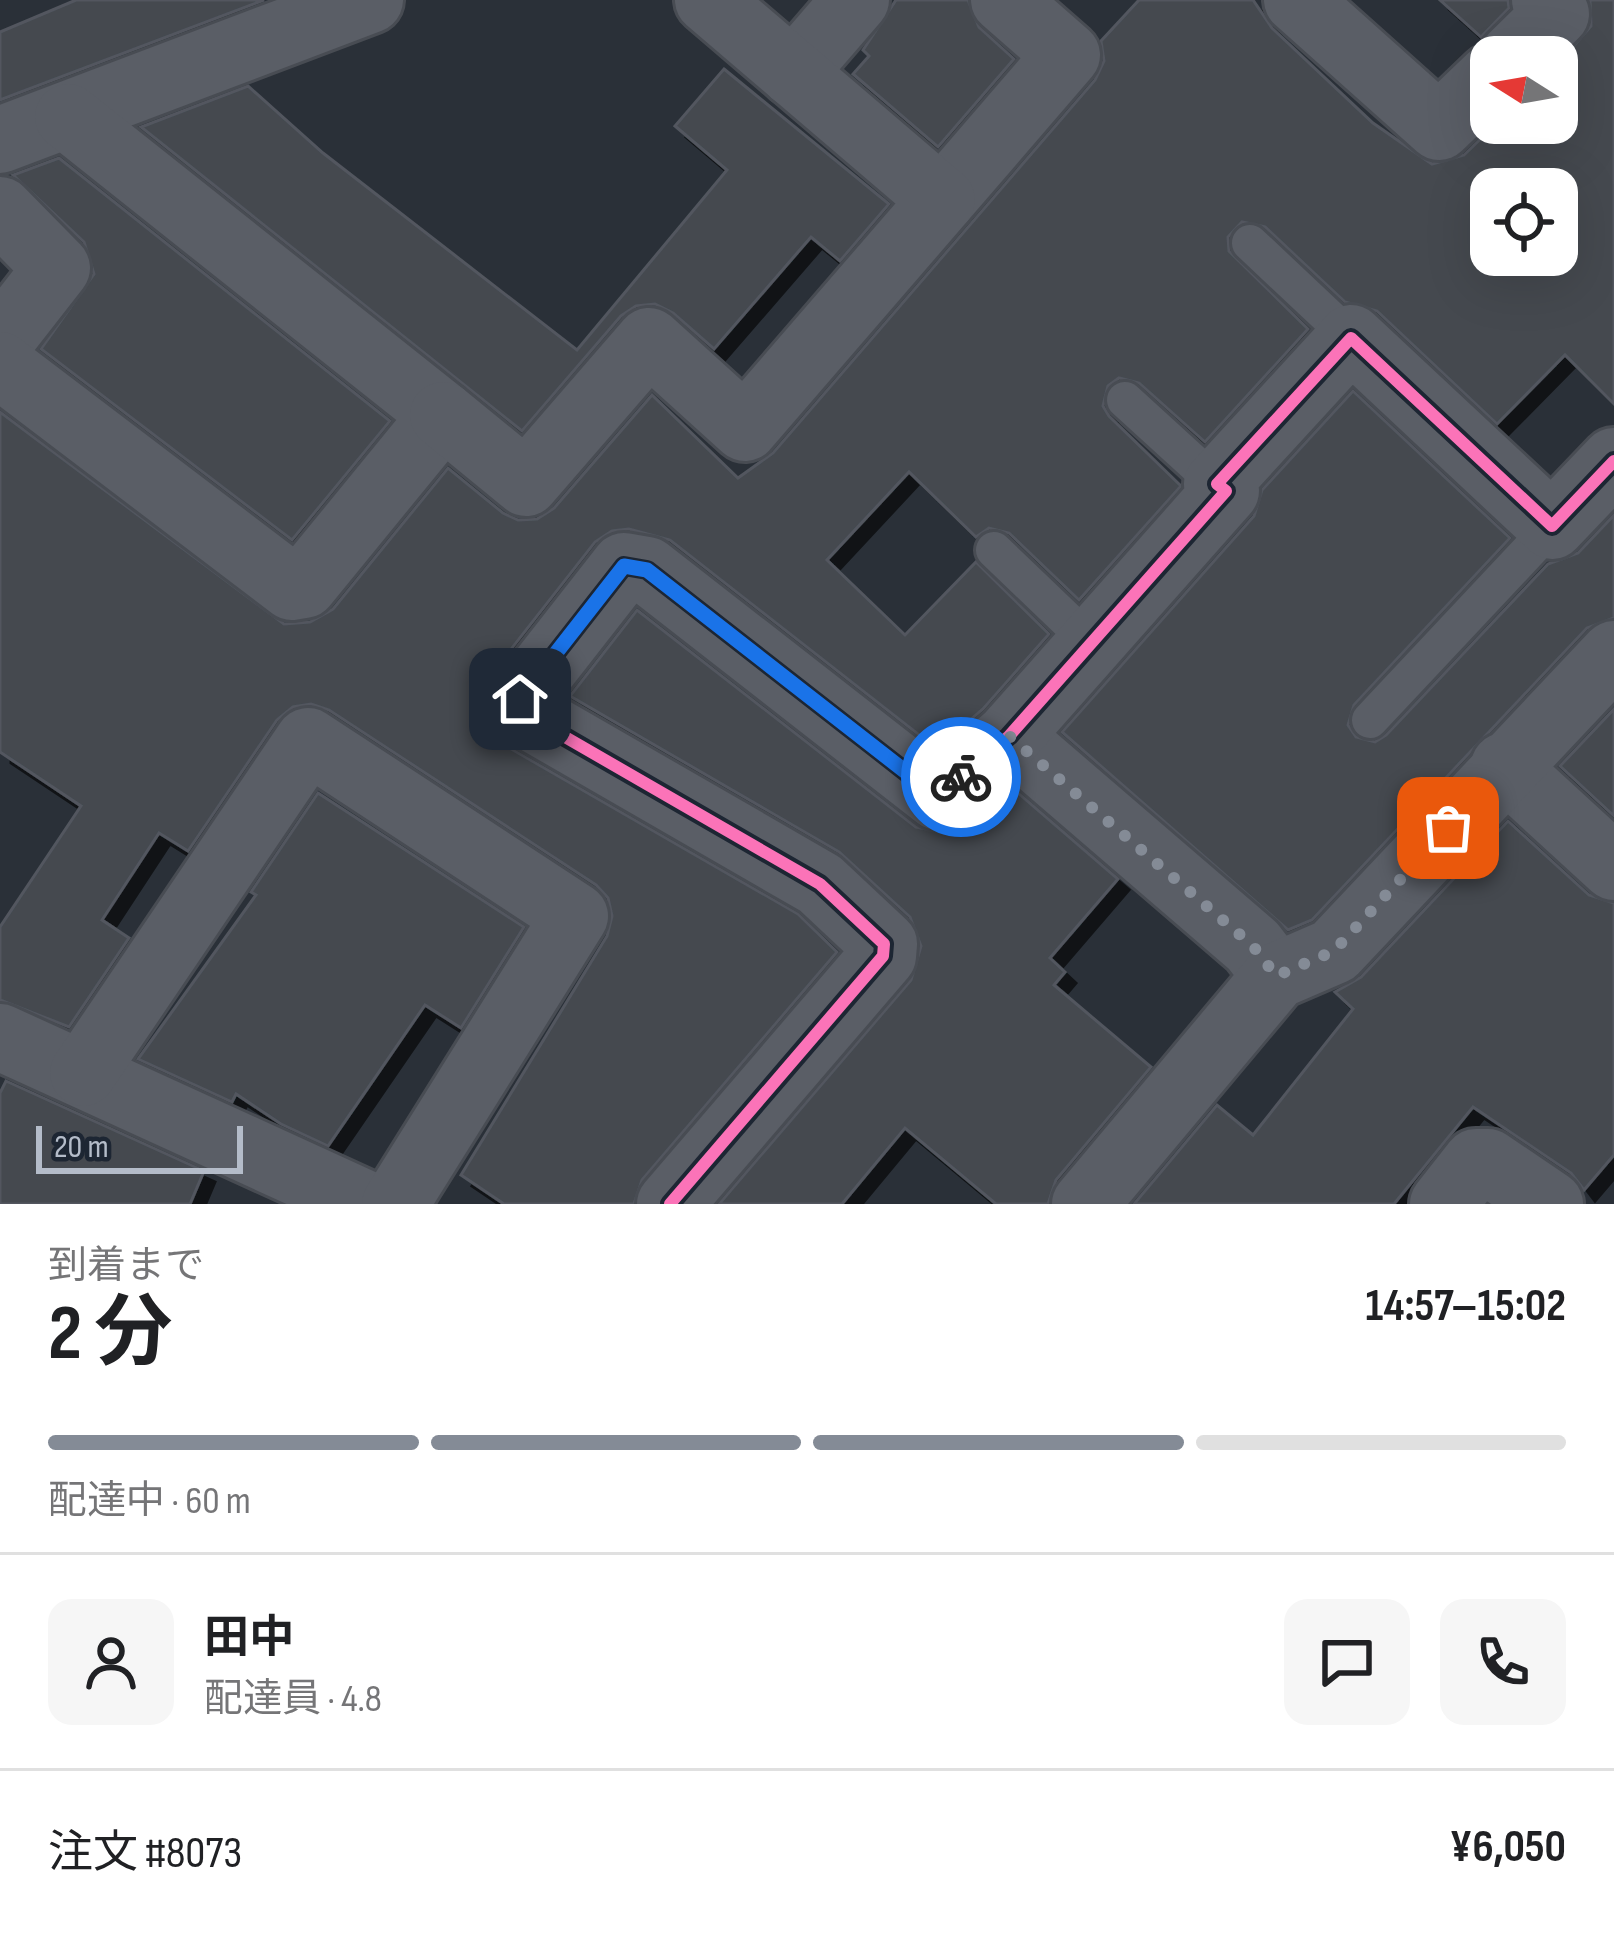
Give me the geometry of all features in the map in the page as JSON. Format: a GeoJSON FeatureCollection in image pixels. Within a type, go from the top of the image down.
{"type":"FeatureCollection","features":[{"type":"Feature","properties":{"kind":"street"},"geometry":{"type":"LineString","coordinates":[[708,0],[942,200]]}},
{"type":"Feature","properties":{"kind":"street"},"geometry":{"type":"LineString","coordinates":[[793,73],[856,0]]}},
{"type":"Feature","properties":{"kind":"street"},"geometry":{"type":"LineString","coordinates":[[68,117],[526,483],[649,341],[745,428],[1067,55],[1004,0]]}},
{"type":"Feature","properties":{"kind":"street"},"geometry":{"type":"LineString","coordinates":[[1297,0],[1439,128],[1470,98]]}},
{"type":"Feature","properties":{"kind":"street"},"geometry":{"type":"LineString","coordinates":[[1533,36],[1556,14],[1545,0]]}},
{"type":"Feature","properties":{"kind":"street"},"geometry":{"type":"LineString","coordinates":[[0,140],[68,117],[339,5]]}},
{"type":"Feature","properties":{"kind":"street"},"geometry":{"type":"LineString","coordinates":[[0,210],[57,268],[0,341]]}},
{"type":"Feature","properties":{"kind":"street"},"geometry":{"type":"LineString","coordinates":[[670,1204],[883,956],[884,944],[820,884],[520,711],[520,699],[624,566],[647,570],[938,797],[1009,736],[1226,491],[1217,484],[1352,338],[1589,509]]}},
{"type":"Feature","properties":{"kind":"street"},"geometry":{"type":"LineString","coordinates":[[0,365],[292,586],[304,585],[442,415]]}},
{"type":"Feature","properties":{"kind":"street"},"geometry":{"type":"LineString","coordinates":[[1085,1204],[1276,976],[1334,951],[1614,654]]}},
{"type":"Feature","properties":{"kind":"street"},"geometry":{"type":"LineString","coordinates":[[1009,736],[1253,946],[1276,976]]}},
{"type":"Feature","properties":{"kind":"street"},"geometry":{"type":"LineString","coordinates":[[83,1073],[308,741],[575,916],[395,1204]]}},
{"type":"Feature","properties":{"kind":"street"},"geometry":{"type":"LineString","coordinates":[[1504,766],[1614,867]]}},
{"type":"Feature","properties":{"kind":"street"},"geometry":{"type":"LineString","coordinates":[[0,1037],[83,1073],[294,1190],[366,1204]]}},
{"type":"Feature","properties":{"kind":"street"},"geometry":{"type":"LineString","coordinates":[[1443,1204],[1476,1162],[1487,1162],[1550,1204]]}},
{"type":"Feature","properties":{"kind":"lane"},"geometry":{"type":"LineString","coordinates":[[1250,243],[1352,338]]}},
{"type":"Feature","properties":{"kind":"lane"},"geometry":{"type":"LineString","coordinates":[[1125,400],[1217,484]]}},
{"type":"Feature","properties":{"kind":"lane"},"geometry":{"type":"LineString","coordinates":[[1370,720],[1589,509]]}},
{"type":"Feature","properties":{"kind":"lane"},"geometry":{"type":"LineString","coordinates":[[994,550],[1089,641]]}},
{"type":"Feature","properties":{"kind":"building"},"geometry":{"type":"Polygon","coordinates":[[[76,0],[264,0],[0,100],[0,32],[76,0]]]}},
{"type":"Feature","properties":{"kind":"building"},"geometry":{"type":"Polygon","coordinates":[[[896,0],[968,0],[979,27],[1014,59],[938,147],[853,74],[869,56],[863,50],[896,0]]]}},
{"type":"Feature","properties":{"kind":"building"},"geometry":{"type":"Polygon","coordinates":[[[1139,0],[1253,0],[1272,28],[1373,123],[1432,164],[1464,155],[1475,144],[1578,144],[1578,41],[1591,26],[1590,0],[1614,0],[1614,404],[1565,355],[1497,424],[1377,311],[1345,302],[1265,227],[1242,222],[1228,237],[1229,251],[1308,329],[1205,442],[1139,383],[1119,378],[1108,386],[1103,406],[1109,416],[1181,486],[1079,600],[1009,533],[989,528],[976,537],[909,472],[827,560],[905,635],[976,562],[1049,634],[983,709],[937,749],[670,540],[629,529],[612,531],[595,542],[490,676],[482,699],[488,731],[501,743],[798,914],[837,952],[642,1180],[634,1204],[504,1204],[461,1175],[607,936],[612,916],[608,898],[596,885],[329,710],[311,704],[293,707],[277,720],[188,851],[159,833],[102,920],[129,938],[69,1027],[0,1000],[0,927],[81,806],[0,752],[0,412],[284,624],[310,622],[333,609],[448,468],[503,513],[518,520],[537,519],[554,508],[652,395],[738,478],[773,453],[1095,80],[1104,61],[1101,41],[1139,0]]]}},
{"type":"Feature","properties":{"kind":"building"},"geometry":{"type":"Polygon","coordinates":[[[1440,0],[1508,0],[1509,8],[1480,36],[1440,0]]]}},
{"type":"Feature","properties":{"kind":"building"},"geometry":{"type":"Polygon","coordinates":[[[724,69],[889,204],[840,261],[811,237],[714,349],[673,313],[655,304],[636,306],[621,316],[522,431],[141,127],[248,86],[323,153],[577,350],[727,170],[675,126],[724,69]]]}},
{"type":"Feature","properties":{"kind":"building"},"geometry":{"type":"Polygon","coordinates":[[[59,158],[390,421],[292,540],[41,349],[94,274],[84,242],[13,175],[59,158]]]}},
{"type":"Feature","properties":{"kind":"building"},"geometry":{"type":"Polygon","coordinates":[[[1353,391],[1510,538],[1354,705],[1348,725],[1356,737],[1375,742],[1386,735],[1548,564],[1578,553],[1614,515],[1614,618],[1587,628],[1312,920],[1288,930],[1062,732],[1254,516],[1262,490],[1353,391]]]}},
{"type":"Feature","properties":{"kind":"building"},"geometry":{"type":"Polygon","coordinates":[[[637,610],[916,827],[948,833],[1009,785],[1118,879],[1050,958],[1065,972],[1054,985],[1151,1067],[1056,1180],[1048,1204],[996,1204],[905,1128],[842,1204],[719,1204],[911,980],[921,946],[910,917],[839,852],[570,696],[637,610]]]}},
{"type":"Feature","properties":{"kind":"building"},"geometry":{"type":"Polygon","coordinates":[[[1614,709],[1614,816],[1560,766],[1614,709]]]}},
{"type":"Feature","properties":{"kind":"building"},"geometry":{"type":"Polygon","coordinates":[[[318,793],[524,927],[461,1028],[425,1005],[328,1146],[281,1124],[236,1094],[232,1102],[138,1059],[256,895],[251,892],[318,793]]]}},
{"type":"Feature","properties":{"kind":"building"},"geometry":{"type":"Polygon","coordinates":[[[1508,821],[1589,895],[1614,903],[1614,1155],[1584,1190],[1571,1173],[1473,1107],[1394,1204],[1134,1204],[1217,1105],[1253,1135],[1353,1009],[1335,992],[1361,977],[1508,821]]]}},
{"type":"Feature","properties":{"kind":"building"},"geometry":{"type":"Polygon","coordinates":[[[6,1081],[204,1171],[190,1204],[0,1204],[0,1093],[6,1081]]]}},
{"type":"Feature","properties":{"kind":"cycle path"},"geometry":{"type":"LineString","coordinates":[[670,1204],[883,956],[884,944],[820,884],[520,711],[520,699],[624,566],[647,570],[938,797],[1009,736],[1226,491],[1217,484],[1351,338],[1552,526],[1614,461]]}},
{"type":"Feature","properties":{"kind":"way so far"},"geometry":{"type":"LineString","coordinates":[[961,777],[1009,736],[1253,946],[1276,976],[1334,951],[1448,828]]}},
{"type":"Feature","properties":{"kind":"route"},"geometry":{"type":"LineString","coordinates":[[520,699],[624,566],[647,570],[938,797],[961,777]]}}]}
